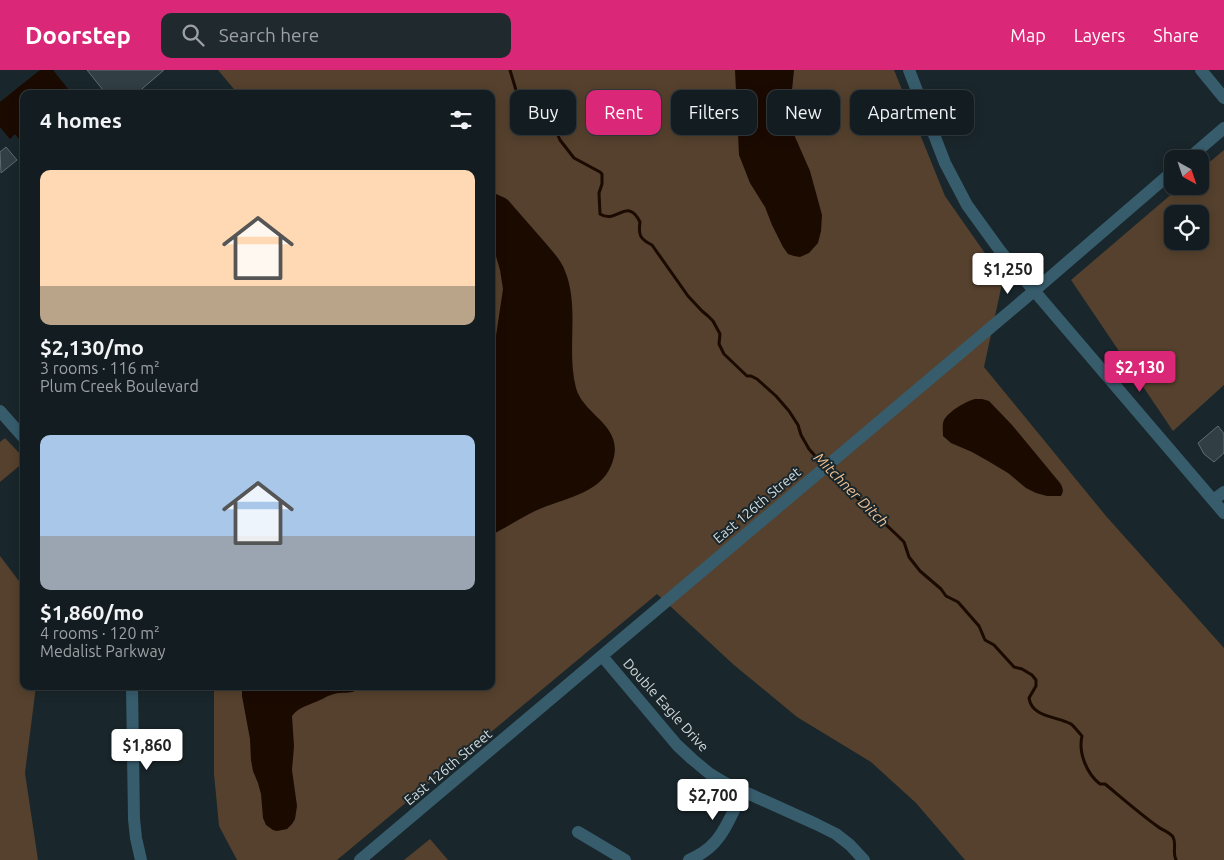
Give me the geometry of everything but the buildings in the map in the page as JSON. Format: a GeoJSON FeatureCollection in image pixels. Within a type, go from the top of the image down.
{"type":"FeatureCollection","features":[{"type":"Feature","properties":{"kind":"street"},"geometry":{"type":"LineString","coordinates":[[909,70],[945,163],[967,205],[1001,252],[1224,513]]}},
{"type":"Feature","properties":{"kind":"street"},"geometry":{"type":"LineString","coordinates":[[1201,70],[1224,98]]}},
{"type":"Feature","properties":{"kind":"street"},"geometry":{"type":"LineString","coordinates":[[1198,150],[1224,128]]}},
{"type":"Feature","properties":{"kind":"street","name":"East 126th Street"},"geometry":{"type":"LineString","coordinates":[[360,860],[1034,291],[1164,179]]}},
{"type":"Feature","properties":{"kind":"street"},"geometry":{"type":"LineString","coordinates":[[0,411],[20,434]]}},
{"type":"Feature","properties":{"kind":"street"},"geometry":{"type":"LineString","coordinates":[[1213,500],[1224,492]]}},
{"type":"Feature","properties":{"kind":"street","name":"Double Eagle Drive"},"geometry":{"type":"LineString","coordinates":[[602,656],[677,745],[692,759],[725,783],[836,834],[864,860]]}},
{"type":"Feature","properties":{"kind":"street"},"geometry":{"type":"LineString","coordinates":[[132,690],[134,819],[136,838],[142,860]]}},
{"type":"Feature","properties":{"kind":"street"},"geometry":{"type":"LineString","coordinates":[[689,860],[700,855],[715,843],[744,791]]}},
{"type":"Feature","properties":{"kind":"street"},"geometry":{"type":"LineString","coordinates":[[578,832],[625,860]]}},
{"type":"Feature","properties":{"kind":"shaded area"},"geometry":{"type":"Polygon","coordinates":[[[40,70],[53,70],[69,90],[20,90],[20,140],[15,134],[10,139],[0,127],[0,102],[40,70]]]}},
{"type":"Feature","properties":{"kind":"shaded area"},"geometry":{"type":"Polygon","coordinates":[[[218,70],[894,70],[902,90],[850,90],[850,135],[920,135],[945,196],[1003,279],[984,367],[1106,516],[1224,648],[1224,860],[965,860],[916,803],[871,762],[797,717],[734,665],[657,594],[337,860],[237,860],[219,826],[214,774],[214,690],[495,690],[495,90],[235,90],[218,70]]]}},
{"type":"Feature","properties":{"kind":"shaded area"},"geometry":{"type":"Polygon","coordinates":[[[735,70],[794,70],[792,90],[767,90],[767,135],[794,135],[810,171],[822,215],[818,243],[809,253],[800,257],[788,254],[783,247],[765,207],[750,183],[739,155],[738,135],[757,135],[757,90],[736,90],[735,70]]]}},
{"type":"Feature","properties":{"kind":"shaded area"},"geometry":{"type":"Polygon","coordinates":[[[1224,150],[1224,385],[1173,431],[1071,280],[1170,195],[1209,195],[1209,162],[1224,150]]]}},
{"type":"Feature","properties":{"kind":"shaded area"},"geometry":{"type":"Polygon","coordinates":[[[495,194],[508,200],[553,252],[564,268],[572,299],[572,358],[576,388],[580,398],[587,407],[610,431],[614,441],[615,452],[611,466],[598,484],[578,495],[535,511],[495,533],[495,342],[503,289],[495,253],[495,194]]]}},
{"type":"Feature","properties":{"kind":"shaded area"},"geometry":{"type":"Polygon","coordinates":[[[975,399],[989,401],[1012,425],[1060,483],[1063,490],[1061,496],[1047,496],[1026,488],[1008,473],[972,452],[951,443],[943,436],[943,423],[946,417],[958,407],[975,399]]]}},
{"type":"Feature","properties":{"kind":"shaded area"},"geometry":{"type":"Polygon","coordinates":[[[5,438],[20,454],[20,465],[0,482],[0,442],[5,438]]]}},
{"type":"Feature","properties":{"kind":"shaded area"},"geometry":{"type":"Polygon","coordinates":[[[0,556],[20,582],[20,690],[35,690],[25,773],[38,860],[0,860],[0,556]]]}},
{"type":"Feature","properties":{"kind":"shaded area"},"geometry":{"type":"Polygon","coordinates":[[[242,690],[356,690],[328,696],[301,708],[292,716],[294,746],[292,770],[297,806],[295,819],[287,829],[273,830],[266,825],[263,818],[261,794],[253,771],[250,739],[242,690]]]}},
{"type":"Feature","properties":{"kind":"shaded area"},"geometry":{"type":"Polygon","coordinates":[[[430,839],[448,860],[404,860],[430,839]]]}},
{"type":"Feature","properties":{"kind":"waterway","name":"Mitchner Ditch"},"geometry":{"type":"LineString","coordinates":[[510,70],[516,90],[532,118],[553,124],[560,140],[574,158],[602,174],[602,184],[599,193],[600,214],[612,216],[631,211],[635,215],[640,222],[639,230],[642,239],[652,245],[688,296],[713,321],[720,334],[719,344],[724,354],[747,376],[757,379],[776,396],[798,425],[809,449],[823,465]]}},
{"type":"Feature","properties":{"kind":"waterway","name":"Mitchner Ditch"},"geometry":{"type":"LineString","coordinates":[[827,469],[904,542],[909,557],[920,571],[941,589],[946,596],[958,602],[979,626],[985,640],[994,645],[1014,667],[1032,675],[1036,680],[1036,686],[1029,698],[1031,705],[1040,713],[1065,721],[1074,727],[1082,736],[1081,749],[1091,775],[1100,784],[1105,784],[1150,821],[1172,835],[1176,860]]}}]}
